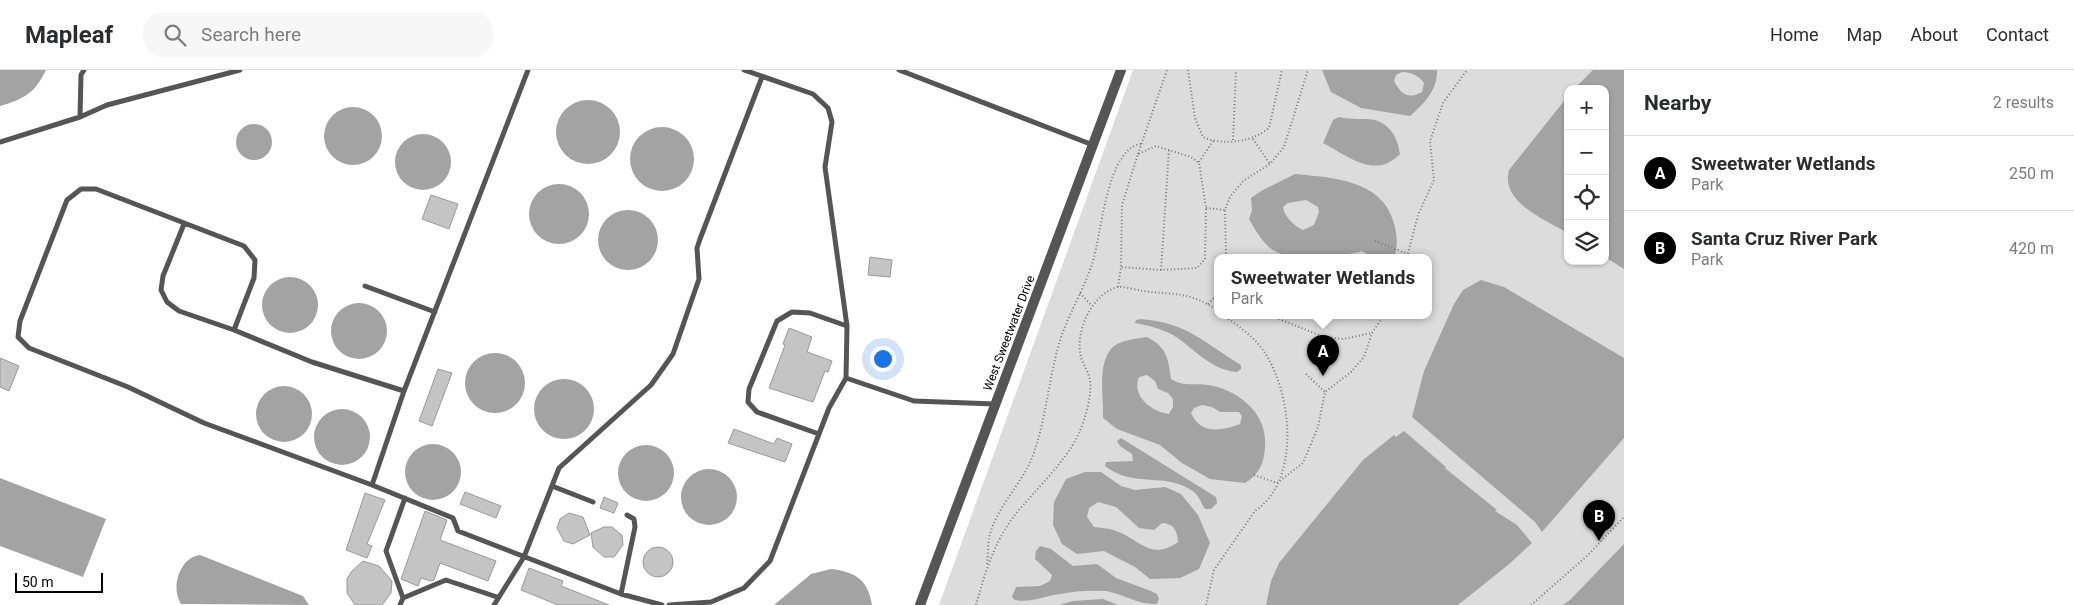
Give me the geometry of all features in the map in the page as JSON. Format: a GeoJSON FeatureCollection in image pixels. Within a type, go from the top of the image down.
{"type":"FeatureCollection","features":[{"type":"Feature","properties":{"kind":"street","name":"West Sweetwater Drive"},"geometry":{"type":"LineString","coordinates":[[920,605],[1121,70]]}},
{"type":"Feature","properties":{"kind":"lane"},"geometry":{"type":"LineString","coordinates":[[80,117],[81,75],[84,70]]}},
{"type":"Feature","properties":{"kind":"lane"},"geometry":{"type":"LineString","coordinates":[[0,142],[80,117],[107,105],[240,70]]}},
{"type":"Feature","properties":{"kind":"lane"},"geometry":{"type":"LineString","coordinates":[[372,485],[404,391],[528,70]]}},
{"type":"Feature","properties":{"kind":"lane"},"geometry":{"type":"LineString","coordinates":[[669,605],[711,602],[744,588],[770,561],[819,434],[846,378],[847,326],[824,167],[832,122],[828,108],[813,94],[744,70]]}},
{"type":"Feature","properties":{"kind":"lane"},"geometry":{"type":"LineString","coordinates":[[899,70],[1093,145]]}},
{"type":"Feature","properties":{"kind":"lane"},"geometry":{"type":"LineString","coordinates":[[494,605],[496,597],[524,557],[559,468],[651,385],[673,354],[699,279],[698,248],[700,239],[762,77]]}},
{"type":"Feature","properties":{"kind":"lane"},"geometry":{"type":"LineString","coordinates":[[234,330],[254,278],[254,260],[244,246],[96,189],[81,190],[66,200],[20,320],[18,337],[29,348],[128,388],[204,423],[372,485],[453,518],[458,531],[621,594],[662,605]]}},
{"type":"Feature","properties":{"kind":"lane"},"geometry":{"type":"LineString","coordinates":[[184,224],[163,276],[161,290],[167,302],[178,311],[234,330],[312,362],[404,391]]}},
{"type":"Feature","properties":{"kind":"lane"},"geometry":{"type":"LineString","coordinates":[[365,286],[435,312]]}},
{"type":"Feature","properties":{"kind":"lane"},"geometry":{"type":"LineString","coordinates":[[819,434],[757,412],[748,402],[748,389],[777,321],[792,312],[810,313],[847,326]]}},
{"type":"Feature","properties":{"kind":"lane"},"geometry":{"type":"LineString","coordinates":[[846,378],[914,401],[995,404]]}},
{"type":"Feature","properties":{"kind":"lane"},"geometry":{"type":"LineString","coordinates":[[552,486],[593,502]]}},
{"type":"Feature","properties":{"kind":"lane"},"geometry":{"type":"LineString","coordinates":[[400,605],[403,598],[386,551],[405,498]]}},
{"type":"Feature","properties":{"kind":"lane"},"geometry":{"type":"LineString","coordinates":[[621,594],[635,527],[634,519],[627,515]]}},
{"type":"Feature","properties":{"kind":"lane"},"geometry":{"type":"LineString","coordinates":[[403,598],[446,580],[496,597]]}},
{"type":"Feature","properties":{"kind":"path"},"geometry":{"type":"LineString","coordinates":[[1118,287],[1121,267],[1122,205],[1167,70]]}},
{"type":"Feature","properties":{"kind":"path"},"geometry":{"type":"LineString","coordinates":[[1188,70],[1195,118],[1203,137],[1213,142],[1253,139],[1269,128],[1282,70]]}},
{"type":"Feature","properties":{"kind":"path"},"geometry":{"type":"LineString","coordinates":[[1232,140],[1236,70]]}},
{"type":"Feature","properties":{"kind":"path"},"geometry":{"type":"LineString","coordinates":[[1226,254],[1225,210],[1230,197],[1244,181],[1270,164],[1284,147],[1308,70]]}},
{"type":"Feature","properties":{"kind":"path"},"geometry":{"type":"LineString","coordinates":[[1408,254],[1418,215],[1434,180],[1430,141],[1443,103],[1467,70]]}},
{"type":"Feature","properties":{"kind":"path"},"geometry":{"type":"LineString","coordinates":[[1253,139],[1270,164]]}},
{"type":"Feature","properties":{"kind":"path"},"geometry":{"type":"LineString","coordinates":[[1121,267],[1161,270],[1197,268],[1205,259],[1206,208],[1199,163],[1213,142]]}},
{"type":"Feature","properties":{"kind":"path"},"geometry":{"type":"LineString","coordinates":[[987,567],[989,538],[997,517],[1031,460],[1043,426],[1046,396],[1060,342],[1069,314],[1092,264],[1113,174],[1124,153],[1134,145],[1141,144]]}},
{"type":"Feature","properties":{"kind":"path"},"geometry":{"type":"LineString","coordinates":[[1138,154],[1156,146],[1191,157],[1199,163]]}},
{"type":"Feature","properties":{"kind":"path"},"geometry":{"type":"LineString","coordinates":[[1161,270],[1169,150]]}},
{"type":"Feature","properties":{"kind":"path"},"geometry":{"type":"LineString","coordinates":[[1206,208],[1225,210]]}},
{"type":"Feature","properties":{"kind":"path"},"geometry":{"type":"LineString","coordinates":[[1375,241],[1404,254]]}},
{"type":"Feature","properties":{"kind":"path"},"geometry":{"type":"LineString","coordinates":[[976,605],[987,567],[1001,536],[1014,516],[1078,436],[1088,407],[1090,380],[1079,350],[1082,327],[1092,306],[1102,296],[1118,287],[1144,291],[1166,291],[1192,297],[1214,308]]}},
{"type":"Feature","properties":{"kind":"path"},"geometry":{"type":"LineString","coordinates":[[1080,293],[1092,306]]}},
{"type":"Feature","properties":{"kind":"path"},"geometry":{"type":"LineString","coordinates":[[1208,304],[1214,298]]}},
{"type":"Feature","properties":{"kind":"path"},"geometry":{"type":"LineString","coordinates":[[1206,605],[1214,570],[1255,511],[1264,505],[1277,483],[1286,456],[1288,419],[1272,366],[1264,352],[1249,335],[1228,319]]}},
{"type":"Feature","properties":{"kind":"path"},"geometry":{"type":"LineString","coordinates":[[1279,319],[1324,337],[1343,340],[1372,333]]}},
{"type":"Feature","properties":{"kind":"path"},"geometry":{"type":"LineString","coordinates":[[1277,483],[1302,463],[1318,427],[1325,392],[1351,372],[1364,357],[1372,333],[1381,319]]}},
{"type":"Feature","properties":{"kind":"path"},"geometry":{"type":"LineString","coordinates":[[1306,374],[1325,392]]}},
{"type":"Feature","properties":{"kind":"path"},"geometry":{"type":"LineString","coordinates":[[1254,475],[1277,483]]}},
{"type":"Feature","properties":{"kind":"path"},"geometry":{"type":"LineString","coordinates":[[1531,605],[1587,556],[1624,517]]}},
{"type":"Feature","properties":{"kind":"shaded area"},"geometry":{"type":"Polygon","coordinates":[[[0,70],[46,70],[38,84],[28,94],[16,101],[0,106],[0,70]]]}},
{"type":"Feature","properties":{"kind":"shaded area"},"geometry":{"type":"Polygon","coordinates":[[[1133,70],[1624,70],[1624,605],[939,605],[1133,70]]]}},
{"type":"Feature","properties":{"kind":"shaded area"},"geometry":{"type":"Polygon","coordinates":[[[1322,70],[1437,70],[1433,90],[1410,116],[1361,108],[1331,92],[1322,70]],[[1402,72],[1396,75],[1394,81],[1402,92],[1413,95],[1422,92],[1424,83],[1417,76],[1402,72]]]}},
{"type":"Feature","properties":{"kind":"shaded area"},"geometry":{"type":"Polygon","coordinates":[[[1593,70],[1624,70],[1624,269],[1609,260],[1609,85],[1578,85],[1593,70]]]}},
{"type":"Feature","properties":{"kind":"shaded area"},"geometry":{"type":"Polygon","coordinates":[[[588,100],[606,106],[614,114],[620,132],[614,150],[606,158],[588,164],[570,158],[562,150],[556,132],[562,114],[570,106],[588,100]]]}},
{"type":"Feature","properties":{"kind":"shaded area"},"geometry":{"type":"Polygon","coordinates":[[[1564,101],[1564,231],[1526,209],[1518,201],[1511,192],[1508,181],[1509,170],[1564,101]]]}},
{"type":"Feature","properties":{"kind":"shaded area"},"geometry":{"type":"Polygon","coordinates":[[[353,107],[364,109],[377,120],[382,136],[380,147],[369,160],[353,165],[342,163],[329,152],[324,136],[326,125],[337,112],[353,107]]]}},
{"type":"Feature","properties":{"kind":"shaded area"},"geometry":{"type":"Polygon","coordinates":[[[1339,117],[1372,119],[1381,122],[1393,133],[1398,143],[1400,154],[1391,162],[1371,165],[1352,159],[1323,143],[1333,120],[1339,117]]]}},
{"type":"Feature","properties":{"kind":"shaded area"},"geometry":{"type":"Polygon","coordinates":[[[254,124],[261,125],[267,129],[271,135],[271,149],[267,155],[261,159],[254,160],[247,159],[241,155],[237,149],[236,142],[237,135],[241,129],[247,125],[254,124]]]}},
{"type":"Feature","properties":{"kind":"shaded area"},"geometry":{"type":"Polygon","coordinates":[[[656,127],[668,127],[685,136],[692,147],[694,159],[692,171],[685,182],[668,191],[656,191],[644,186],[635,177],[630,165],[630,153],[635,141],[644,132],[656,127]]]}},
{"type":"Feature","properties":{"kind":"shaded area"},"geometry":{"type":"Polygon","coordinates":[[[418,134],[428,134],[443,142],[449,151],[451,162],[449,173],[443,182],[428,190],[418,190],[407,185],[400,178],[395,167],[395,157],[400,146],[407,139],[418,134]]]}},
{"type":"Feature","properties":{"kind":"shaded area"},"geometry":{"type":"Polygon","coordinates":[[[1295,174],[1326,177],[1356,184],[1381,199],[1389,211],[1395,227],[1397,246],[1395,254],[1366,254],[1362,251],[1347,254],[1281,254],[1270,248],[1261,239],[1249,219],[1252,210],[1251,198],[1295,174]],[[1306,200],[1288,203],[1283,207],[1285,214],[1290,220],[1303,230],[1314,225],[1319,212],[1318,207],[1306,200]]]}},
{"type":"Feature","properties":{"kind":"shaded area"},"geometry":{"type":"Polygon","coordinates":[[[553,184],[565,184],[576,189],[584,197],[589,208],[587,226],[576,239],[565,244],[553,244],[542,239],[534,231],[529,220],[529,208],[534,197],[542,189],[553,184]]]}},
{"type":"Feature","properties":{"kind":"shaded area"},"geometry":{"type":"Polygon","coordinates":[[[622,210],[634,210],[645,215],[653,223],[658,234],[656,252],[645,265],[634,270],[622,270],[611,265],[603,257],[598,246],[598,234],[603,223],[611,215],[622,210]]]}},
{"type":"Feature","properties":{"kind":"shaded area"},"geometry":{"type":"Polygon","coordinates":[[[284,277],[296,277],[310,285],[318,299],[316,316],[310,325],[296,333],[284,333],[274,328],[267,321],[262,311],[262,299],[267,289],[274,282],[284,277]]]}},
{"type":"Feature","properties":{"kind":"shaded area"},"geometry":{"type":"Polygon","coordinates":[[[1481,280],[1504,287],[1624,358],[1624,438],[1542,532],[1535,522],[1412,417],[1424,371],[1454,304],[1463,290],[1481,280]]]}},
{"type":"Feature","properties":{"kind":"shaded area"},"geometry":{"type":"Polygon","coordinates":[[[354,303],[364,303],[379,311],[385,320],[387,331],[385,342],[379,351],[364,359],[354,359],[343,354],[336,347],[331,336],[331,326],[336,315],[343,308],[354,303]]]}},
{"type":"Feature","properties":{"kind":"shaded area"},"geometry":{"type":"Polygon","coordinates":[[[1136,320],[1157,321],[1183,329],[1241,365],[1241,369],[1237,372],[1210,363],[1173,335],[1135,323],[1136,320]]]}},
{"type":"Feature","properties":{"kind":"shaded area"},"geometry":{"type":"Polygon","coordinates":[[[1147,337],[1163,349],[1169,365],[1171,379],[1180,383],[1219,387],[1239,397],[1255,413],[1261,422],[1264,433],[1265,450],[1263,461],[1258,471],[1245,483],[1210,479],[1182,463],[1160,445],[1117,429],[1103,418],[1102,382],[1107,356],[1111,349],[1118,344],[1128,340],[1147,337]],[[1147,375],[1139,377],[1137,384],[1140,396],[1149,406],[1162,413],[1169,414],[1173,407],[1173,399],[1168,393],[1158,389],[1155,381],[1147,375]],[[1202,405],[1194,408],[1191,413],[1200,425],[1206,428],[1219,429],[1240,424],[1242,416],[1239,412],[1220,412],[1212,407],[1202,405]]]}},
{"type":"Feature","properties":{"kind":"shaded area"},"geometry":{"type":"Polygon","coordinates":[[[495,353],[511,358],[516,362],[520,367],[525,383],[520,399],[516,404],[511,408],[495,413],[479,408],[474,404],[470,399],[465,383],[470,367],[474,362],[479,358],[495,353]]]}},
{"type":"Feature","properties":{"kind":"shaded area"},"geometry":{"type":"Polygon","coordinates":[[[558,379],[570,379],[581,384],[589,392],[594,403],[592,421],[581,434],[570,439],[558,439],[547,434],[539,426],[534,415],[534,403],[539,392],[547,384],[558,379]]]}},
{"type":"Feature","properties":{"kind":"shaded area"},"geometry":{"type":"Polygon","coordinates":[[[278,386],[290,386],[304,394],[312,408],[310,425],[304,434],[290,442],[278,442],[268,437],[261,430],[256,420],[256,408],[261,398],[268,391],[278,386]]]}},
{"type":"Feature","properties":{"kind":"shaded area"},"geometry":{"type":"Polygon","coordinates":[[[337,409],[347,409],[362,417],[368,426],[370,437],[368,448],[362,457],[347,465],[337,465],[326,460],[319,453],[314,442],[314,432],[319,421],[326,414],[337,409]]]}},
{"type":"Feature","properties":{"kind":"shaded area"},"geometry":{"type":"Polygon","coordinates":[[[1404,431],[1445,468],[1497,510],[1495,511],[1517,525],[1532,543],[1458,605],[1266,605],[1271,581],[1279,563],[1363,460],[1394,435],[1396,437],[1404,431]]]}},
{"type":"Feature","properties":{"kind":"shaded area"},"geometry":{"type":"Polygon","coordinates":[[[1121,438],[1216,497],[1217,503],[1211,509],[1205,509],[1196,494],[1183,486],[1172,482],[1127,477],[1105,466],[1106,462],[1133,461],[1132,454],[1120,446],[1117,441],[1121,438]]]}},
{"type":"Feature","properties":{"kind":"shaded area"},"geometry":{"type":"Polygon","coordinates":[[[428,444],[438,444],[453,452],[459,461],[461,472],[459,483],[453,492],[438,500],[428,500],[417,495],[410,488],[405,477],[405,467],[410,456],[417,449],[428,444]]]}},
{"type":"Feature","properties":{"kind":"shaded area"},"geometry":{"type":"Polygon","coordinates":[[[646,445],[657,447],[666,453],[672,462],[674,473],[672,484],[666,493],[657,499],[646,501],[635,499],[626,493],[620,484],[618,473],[620,462],[626,453],[635,447],[646,445]]]}},
{"type":"Feature","properties":{"kind":"shaded area"},"geometry":{"type":"Polygon","coordinates":[[[709,469],[720,471],[729,477],[735,486],[737,497],[735,508],[729,517],[720,523],[709,525],[698,523],[689,517],[683,508],[681,497],[683,486],[689,477],[698,471],[709,469]]]}},
{"type":"Feature","properties":{"kind":"shaded area"},"geometry":{"type":"Polygon","coordinates":[[[1085,472],[1101,472],[1121,486],[1135,490],[1165,487],[1181,494],[1198,515],[1210,543],[1199,569],[1180,578],[1150,579],[1135,567],[1104,551],[1077,554],[1062,544],[1053,525],[1054,502],[1066,479],[1085,472]],[[1098,502],[1089,508],[1087,517],[1094,527],[1113,530],[1152,549],[1168,548],[1178,542],[1176,531],[1172,526],[1162,523],[1154,530],[1139,528],[1116,507],[1098,502]]]}},
{"type":"Feature","properties":{"kind":"shaded area"},"geometry":{"type":"Polygon","coordinates":[[[0,478],[106,519],[83,577],[0,546],[0,478]]]}},
{"type":"Feature","properties":{"kind":"shaded area"},"geometry":{"type":"Polygon","coordinates":[[[1624,544],[1624,605],[1563,605],[1570,600],[1624,544]]]}},
{"type":"Feature","properties":{"kind":"shaded area"},"geometry":{"type":"Polygon","coordinates":[[[1040,546],[1051,549],[1073,566],[1097,564],[1116,578],[1157,594],[1159,599],[1157,604],[1144,603],[1106,591],[1071,592],[1027,601],[1015,600],[1012,597],[1016,587],[1040,586],[1050,581],[1052,575],[1035,559],[1036,551],[1040,546]]]}},
{"type":"Feature","properties":{"kind":"shaded area"},"geometry":{"type":"Polygon","coordinates":[[[200,555],[303,596],[309,605],[181,604],[177,590],[179,574],[187,561],[200,555]]]}},
{"type":"Feature","properties":{"kind":"shaded area"},"geometry":{"type":"Polygon","coordinates":[[[831,569],[847,572],[859,578],[867,589],[872,605],[774,605],[811,574],[831,569]]]}},
{"type":"Feature","properties":{"kind":"shaded area"},"geometry":{"type":"Polygon","coordinates":[[[1103,599],[1118,605],[1059,605],[1073,601],[1103,599]]]}},
{"type":"Feature","properties":{"kind":"building"},"geometry":{"type":"Polygon","coordinates":[[[431,195],[458,204],[449,229],[422,219],[431,195]]]}},
{"type":"Feature","properties":{"kind":"building"},"geometry":{"type":"Polygon","coordinates":[[[870,257],[892,260],[890,277],[868,275],[870,257]]]}},
{"type":"Feature","properties":{"kind":"building"},"geometry":{"type":"Polygon","coordinates":[[[789,328],[812,337],[807,352],[832,361],[828,372],[825,371],[813,402],[769,388],[785,345],[783,344],[789,328]]]}},
{"type":"Feature","properties":{"kind":"building"},"geometry":{"type":"Polygon","coordinates":[[[0,358],[19,366],[9,391],[0,387],[0,358]]]}},
{"type":"Feature","properties":{"kind":"building"},"geometry":{"type":"Polygon","coordinates":[[[438,369],[452,373],[432,426],[419,421],[438,369]]]}},
{"type":"Feature","properties":{"kind":"building"},"geometry":{"type":"Polygon","coordinates":[[[734,429],[774,444],[777,438],[792,444],[785,462],[728,443],[734,429]]]}},
{"type":"Feature","properties":{"kind":"building"},"geometry":{"type":"Polygon","coordinates":[[[465,492],[501,506],[496,518],[460,504],[465,492]]]}},
{"type":"Feature","properties":{"kind":"building"},"geometry":{"type":"Polygon","coordinates":[[[365,493],[385,500],[367,544],[372,546],[367,558],[346,550],[365,493]]]}},
{"type":"Feature","properties":{"kind":"building"},"geometry":{"type":"Polygon","coordinates":[[[604,497],[618,503],[614,513],[600,508],[604,497]]]}},
{"type":"Feature","properties":{"kind":"building"},"geometry":{"type":"Polygon","coordinates":[[[425,511],[447,520],[440,540],[496,561],[488,581],[440,563],[434,580],[421,578],[418,586],[401,579],[425,511]]]}},
{"type":"Feature","properties":{"kind":"building"},"geometry":{"type":"Polygon","coordinates":[[[569,513],[583,517],[590,535],[573,544],[564,541],[557,528],[560,519],[569,513]]]}},
{"type":"Feature","properties":{"kind":"building"},"geometry":{"type":"Polygon","coordinates":[[[604,527],[612,527],[622,535],[623,545],[614,557],[604,557],[593,547],[591,533],[604,527]]]}},
{"type":"Feature","properties":{"kind":"building"},"geometry":{"type":"Polygon","coordinates":[[[658,547],[669,551],[673,562],[669,573],[658,577],[647,573],[643,562],[647,551],[658,547]]]}},
{"type":"Feature","properties":{"kind":"building"},"geometry":{"type":"Polygon","coordinates":[[[363,561],[379,566],[392,581],[391,593],[382,605],[355,605],[347,593],[347,579],[351,572],[363,561]]]}},
{"type":"Feature","properties":{"kind":"building"},"geometry":{"type":"Polygon","coordinates":[[[529,568],[563,581],[561,586],[609,605],[558,605],[521,590],[529,568]]]}},
{"type":"Feature","properties":{"kind":"place","name":"Sweetwater Wetlands"},"geometry":{"type":"Point","coordinates":[1323,376]}},
{"type":"Feature","properties":{"kind":"place","name":"Santa Cruz River Park"},"geometry":{"type":"Point","coordinates":[1599,541]}}]}
